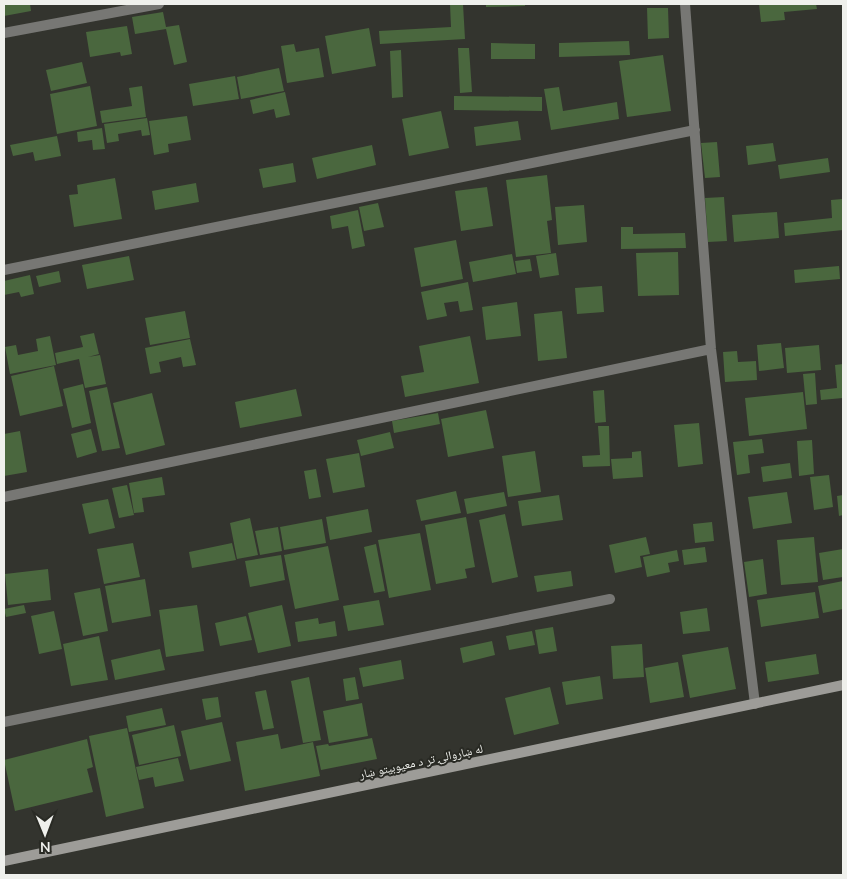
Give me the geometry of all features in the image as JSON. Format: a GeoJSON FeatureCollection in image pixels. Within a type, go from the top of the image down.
{"type":"FeatureCollection","features":[{"type":"Feature","properties":{"kind":"street"},"geometry":{"type":"LineString","coordinates":[[4,33],[159,4]]}},
{"type":"Feature","properties":{"kind":"street"},"geometry":{"type":"LineString","coordinates":[[685,4],[712,348],[755,704]]}},
{"type":"Feature","properties":{"kind":"street"},"geometry":{"type":"LineString","coordinates":[[4,270],[695,130]]}},
{"type":"Feature","properties":{"kind":"street"},"geometry":{"type":"LineString","coordinates":[[4,497],[712,348]]}},
{"type":"Feature","properties":{"kind":"street"},"geometry":{"type":"LineString","coordinates":[[4,722],[610,599]]}},
{"type":"Feature","properties":{"kind":"street","name":"له ښاروالۍ تر د معیوبیتو ښار"},"geometry":{"type":"LineString","coordinates":[[4,861],[843,685]]}},
{"type":"Feature","properties":{"kind":"building"},"geometry":{"type":"Polygon","coordinates":[[[4,4],[30,4],[31,11],[4,16],[4,4]]]}},
{"type":"Feature","properties":{"kind":"building"},"geometry":{"type":"Polygon","coordinates":[[[450,4],[463,4],[465,39],[380,44],[379,31],[451,27],[450,4]]]}},
{"type":"Feature","properties":{"kind":"building"},"geometry":{"type":"Polygon","coordinates":[[[486,4],[525,4],[525,6],[486,7],[486,4]]]}},
{"type":"Feature","properties":{"kind":"building"},"geometry":{"type":"Polygon","coordinates":[[[759,4],[816,4],[817,9],[784,12],[785,20],[761,22],[759,4]]]}},
{"type":"Feature","properties":{"kind":"building"},"geometry":{"type":"Polygon","coordinates":[[[647,8],[668,8],[669,38],[648,39],[647,8]]]}},
{"type":"Feature","properties":{"kind":"building"},"geometry":{"type":"Polygon","coordinates":[[[163,12],[166,27],[179,25],[187,62],[174,65],[166,29],[135,34],[132,17],[163,12]]]}},
{"type":"Feature","properties":{"kind":"building"},"geometry":{"type":"Polygon","coordinates":[[[127,26],[132,54],[121,56],[120,52],[90,57],[86,32],[127,26]]]}},
{"type":"Feature","properties":{"kind":"building"},"geometry":{"type":"Polygon","coordinates":[[[369,28],[376,66],[332,74],[325,36],[369,28]]]}},
{"type":"Feature","properties":{"kind":"building"},"geometry":{"type":"Polygon","coordinates":[[[629,41],[630,55],[559,57],[559,43],[629,41]]]}},
{"type":"Feature","properties":{"kind":"building"},"geometry":{"type":"Polygon","coordinates":[[[491,43],[535,44],[535,59],[491,59],[491,43]]]}},
{"type":"Feature","properties":{"kind":"building"},"geometry":{"type":"Polygon","coordinates":[[[294,44],[296,52],[319,48],[324,77],[287,83],[281,46],[294,44]]]}},
{"type":"Feature","properties":{"kind":"building"},"geometry":{"type":"Polygon","coordinates":[[[458,48],[469,48],[472,92],[460,93],[458,48]]]}},
{"type":"Feature","properties":{"kind":"building"},"geometry":{"type":"Polygon","coordinates":[[[401,50],[403,97],[392,98],[390,51],[401,50]]]}},
{"type":"Feature","properties":{"kind":"building"},"geometry":{"type":"Polygon","coordinates":[[[663,55],[671,111],[627,117],[619,61],[663,55]]]}},
{"type":"Feature","properties":{"kind":"building"},"geometry":{"type":"Polygon","coordinates":[[[82,62],[87,83],[51,91],[46,70],[82,62]]]}},
{"type":"Feature","properties":{"kind":"building"},"geometry":{"type":"Polygon","coordinates":[[[279,68],[284,91],[241,99],[237,77],[279,68]]]}},
{"type":"Feature","properties":{"kind":"building"},"geometry":{"type":"Polygon","coordinates":[[[235,76],[239,99],[193,106],[189,84],[235,76]]]}},
{"type":"Feature","properties":{"kind":"building"},"geometry":{"type":"Polygon","coordinates":[[[90,86],[97,126],[57,134],[50,94],[90,86]]]}},
{"type":"Feature","properties":{"kind":"building"},"geometry":{"type":"Polygon","coordinates":[[[142,86],[146,117],[102,123],[100,111],[132,106],[129,88],[142,86]]]}},
{"type":"Feature","properties":{"kind":"building"},"geometry":{"type":"Polygon","coordinates":[[[559,87],[563,111],[617,102],[619,119],[551,130],[544,89],[559,87]]]}},
{"type":"Feature","properties":{"kind":"building"},"geometry":{"type":"Polygon","coordinates":[[[285,92],[290,115],[276,118],[274,109],[253,114],[250,100],[285,92]]]}},
{"type":"Feature","properties":{"kind":"building"},"geometry":{"type":"Polygon","coordinates":[[[454,96],[542,97],[542,111],[454,110],[454,96]]]}},
{"type":"Feature","properties":{"kind":"building"},"geometry":{"type":"Polygon","coordinates":[[[441,111],[449,148],[409,156],[402,119],[441,111]]]}},
{"type":"Feature","properties":{"kind":"building"},"geometry":{"type":"Polygon","coordinates":[[[187,116],[191,140],[168,144],[169,152],[154,155],[149,121],[187,116]]]}},
{"type":"Feature","properties":{"kind":"building"},"geometry":{"type":"Polygon","coordinates":[[[147,118],[150,135],[142,136],[141,130],[118,134],[119,141],[107,143],[104,124],[147,118]]]}},
{"type":"Feature","properties":{"kind":"building"},"geometry":{"type":"Polygon","coordinates":[[[518,121],[521,140],[476,146],[474,127],[518,121]]]}},
{"type":"Feature","properties":{"kind":"building"},"geometry":{"type":"Polygon","coordinates":[[[102,128],[105,149],[93,150],[92,140],[78,142],[77,132],[102,128]]]}},
{"type":"Feature","properties":{"kind":"building"},"geometry":{"type":"Polygon","coordinates":[[[57,136],[61,156],[35,161],[33,152],[13,156],[10,145],[57,136]]]}},
{"type":"Feature","properties":{"kind":"building"},"geometry":{"type":"Polygon","coordinates":[[[717,142],[720,177],[705,178],[701,143],[717,142]]]}},
{"type":"Feature","properties":{"kind":"building"},"geometry":{"type":"Polygon","coordinates":[[[773,143],[776,161],[748,165],[746,146],[773,143]]]}},
{"type":"Feature","properties":{"kind":"building"},"geometry":{"type":"Polygon","coordinates":[[[372,145],[376,165],[317,179],[312,158],[372,145]]]}},
{"type":"Feature","properties":{"kind":"building"},"geometry":{"type":"Polygon","coordinates":[[[828,158],[830,172],[780,179],[778,165],[828,158]]]}},
{"type":"Feature","properties":{"kind":"building"},"geometry":{"type":"Polygon","coordinates":[[[293,163],[296,182],[263,188],[259,169],[293,163]]]}},
{"type":"Feature","properties":{"kind":"building"},"geometry":{"type":"Polygon","coordinates":[[[547,175],[552,220],[547,221],[551,253],[516,257],[506,180],[547,175]]]}},
{"type":"Feature","properties":{"kind":"building"},"geometry":{"type":"Polygon","coordinates":[[[115,178],[122,219],[74,227],[69,195],[78,194],[77,185],[115,178]]]}},
{"type":"Feature","properties":{"kind":"building"},"geometry":{"type":"Polygon","coordinates":[[[196,183],[199,202],[155,210],[152,191],[196,183]]]}},
{"type":"Feature","properties":{"kind":"building"},"geometry":{"type":"Polygon","coordinates":[[[487,187],[493,226],[461,231],[455,191],[487,187]]]}},
{"type":"Feature","properties":{"kind":"building"},"geometry":{"type":"Polygon","coordinates":[[[724,197],[727,241],[708,242],[705,198],[724,197]]]}},
{"type":"Feature","properties":{"kind":"building"},"geometry":{"type":"Polygon","coordinates":[[[842,199],[843,230],[785,236],[784,223],[832,218],[831,200],[842,199]]]}},
{"type":"Feature","properties":{"kind":"building"},"geometry":{"type":"Polygon","coordinates":[[[378,203],[384,227],[364,231],[359,207],[378,203]]]}},
{"type":"Feature","properties":{"kind":"building"},"geometry":{"type":"Polygon","coordinates":[[[584,205],[587,242],[558,245],[555,207],[584,205]]]}},
{"type":"Feature","properties":{"kind":"building"},"geometry":{"type":"Polygon","coordinates":[[[358,210],[365,246],[352,249],[348,226],[332,229],[330,216],[358,210]]]}},
{"type":"Feature","properties":{"kind":"building"},"geometry":{"type":"Polygon","coordinates":[[[777,212],[779,238],[734,242],[732,215],[777,212]]]}},
{"type":"Feature","properties":{"kind":"building"},"geometry":{"type":"Polygon","coordinates":[[[621,227],[633,227],[633,234],[685,233],[686,248],[621,249],[621,227]]]}},
{"type":"Feature","properties":{"kind":"building"},"geometry":{"type":"Polygon","coordinates":[[[456,240],[463,279],[421,287],[414,248],[456,240]]]}},
{"type":"Feature","properties":{"kind":"building"},"geometry":{"type":"Polygon","coordinates":[[[678,252],[679,295],[638,296],[636,253],[678,252]]]}},
{"type":"Feature","properties":{"kind":"building"},"geometry":{"type":"Polygon","coordinates":[[[556,253],[559,275],[540,278],[536,256],[556,253]]]}},
{"type":"Feature","properties":{"kind":"building"},"geometry":{"type":"Polygon","coordinates":[[[512,254],[516,274],[473,282],[469,262],[512,254]]]}},
{"type":"Feature","properties":{"kind":"building"},"geometry":{"type":"Polygon","coordinates":[[[129,256],[134,280],[87,289],[82,265],[129,256]]]}},
{"type":"Feature","properties":{"kind":"building"},"geometry":{"type":"Polygon","coordinates":[[[530,259],[532,271],[517,273],[515,261],[530,259]]]}},
{"type":"Feature","properties":{"kind":"building"},"geometry":{"type":"Polygon","coordinates":[[[839,266],[840,279],[795,283],[794,270],[839,266]]]}},
{"type":"Feature","properties":{"kind":"building"},"geometry":{"type":"Polygon","coordinates":[[[59,271],[61,282],[39,287],[36,276],[59,271]]]}},
{"type":"Feature","properties":{"kind":"building"},"geometry":{"type":"Polygon","coordinates":[[[30,275],[34,294],[21,297],[19,292],[4,295],[4,281],[30,275]]]}},
{"type":"Feature","properties":{"kind":"building"},"geometry":{"type":"Polygon","coordinates":[[[468,282],[473,310],[460,312],[458,301],[444,303],[447,316],[427,320],[421,292],[468,282]]]}},
{"type":"Feature","properties":{"kind":"building"},"geometry":{"type":"Polygon","coordinates":[[[602,286],[604,312],[577,314],[575,288],[602,286]]]}},
{"type":"Feature","properties":{"kind":"building"},"geometry":{"type":"Polygon","coordinates":[[[517,302],[521,336],[486,340],[482,307],[517,302]]]}},
{"type":"Feature","properties":{"kind":"building"},"geometry":{"type":"Polygon","coordinates":[[[185,311],[190,338],[150,345],[145,318],[185,311]]]}},
{"type":"Feature","properties":{"kind":"building"},"geometry":{"type":"Polygon","coordinates":[[[562,311],[567,358],[538,361],[534,314],[562,311]]]}},
{"type":"Feature","properties":{"kind":"building"},"geometry":{"type":"Polygon","coordinates":[[[94,333],[99,354],[88,357],[100,355],[106,384],[85,388],[79,359],[57,364],[55,353],[83,347],[80,336],[94,333]]]}},
{"type":"Feature","properties":{"kind":"building"},"geometry":{"type":"Polygon","coordinates":[[[50,336],[56,365],[10,374],[5,347],[16,345],[18,355],[38,351],[36,339],[50,336]]]}},
{"type":"Feature","properties":{"kind":"building"},"geometry":{"type":"Polygon","coordinates":[[[470,336],[479,383],[405,397],[401,376],[424,372],[419,346],[470,336]]]}},
{"type":"Feature","properties":{"kind":"building"},"geometry":{"type":"Polygon","coordinates":[[[190,339],[196,365],[183,367],[181,357],[159,362],[161,372],[150,374],[145,348],[190,339]]]}},
{"type":"Feature","properties":{"kind":"building"},"geometry":{"type":"Polygon","coordinates":[[[781,343],[784,368],[759,371],[757,345],[781,343]]]}},
{"type":"Feature","properties":{"kind":"building"},"geometry":{"type":"Polygon","coordinates":[[[819,345],[821,370],[787,373],[785,348],[819,345]]]}},
{"type":"Feature","properties":{"kind":"building"},"geometry":{"type":"Polygon","coordinates":[[[737,351],[738,362],[756,361],[757,380],[725,382],[723,352],[737,351]]]}},
{"type":"Feature","properties":{"kind":"building"},"geometry":{"type":"Polygon","coordinates":[[[843,364],[843,398],[821,400],[820,390],[837,388],[835,365],[843,364]]]}},
{"type":"Feature","properties":{"kind":"building"},"geometry":{"type":"Polygon","coordinates":[[[54,366],[63,406],[20,416],[11,376],[54,366]]]}},
{"type":"Feature","properties":{"kind":"building"},"geometry":{"type":"Polygon","coordinates":[[[815,373],[817,404],[806,405],[803,374],[815,373]]]}},
{"type":"Feature","properties":{"kind":"building"},"geometry":{"type":"Polygon","coordinates":[[[83,384],[91,423],[72,428],[63,389],[83,384]]]}},
{"type":"Feature","properties":{"kind":"building"},"geometry":{"type":"Polygon","coordinates":[[[107,387],[120,448],[102,451],[89,391],[107,387]]]}},
{"type":"Feature","properties":{"kind":"building"},"geometry":{"type":"Polygon","coordinates":[[[296,389],[302,416],[240,428],[235,402],[296,389]]]}},
{"type":"Feature","properties":{"kind":"building"},"geometry":{"type":"Polygon","coordinates":[[[604,390],[606,422],[595,423],[593,391],[604,390]]]}},
{"type":"Feature","properties":{"kind":"building"},"geometry":{"type":"Polygon","coordinates":[[[803,392],[807,429],[749,436],[745,398],[803,392]]]}},
{"type":"Feature","properties":{"kind":"building"},"geometry":{"type":"Polygon","coordinates":[[[152,393],[165,445],[126,455],[113,403],[152,393]]]}},
{"type":"Feature","properties":{"kind":"building"},"geometry":{"type":"Polygon","coordinates":[[[486,410],[494,448],[448,457],[441,419],[486,410]]]}},
{"type":"Feature","properties":{"kind":"building"},"geometry":{"type":"Polygon","coordinates":[[[438,413],[440,424],[394,433],[392,421],[438,413]]]}},
{"type":"Feature","properties":{"kind":"building"},"geometry":{"type":"Polygon","coordinates":[[[699,423],[703,464],[678,467],[674,425],[699,423]]]}},
{"type":"Feature","properties":{"kind":"building"},"geometry":{"type":"Polygon","coordinates":[[[598,426],[609,426],[610,466],[583,467],[582,456],[600,455],[598,426]]]}},
{"type":"Feature","properties":{"kind":"building"},"geometry":{"type":"Polygon","coordinates":[[[91,429],[97,452],[77,458],[71,434],[91,429]]]}},
{"type":"Feature","properties":{"kind":"building"},"geometry":{"type":"Polygon","coordinates":[[[20,431],[27,472],[4,476],[4,434],[20,431]]]}},
{"type":"Feature","properties":{"kind":"building"},"geometry":{"type":"Polygon","coordinates":[[[390,432],[394,448],[361,456],[357,440],[390,432]]]}},
{"type":"Feature","properties":{"kind":"building"},"geometry":{"type":"Polygon","coordinates":[[[762,439],[764,453],[748,455],[750,473],[737,475],[733,442],[762,439]]]}},
{"type":"Feature","properties":{"kind":"building"},"geometry":{"type":"Polygon","coordinates":[[[812,440],[814,474],[799,476],[797,441],[812,440]]]}},
{"type":"Feature","properties":{"kind":"building"},"geometry":{"type":"Polygon","coordinates":[[[535,451],[541,492],[508,497],[502,456],[535,451]]]}},
{"type":"Feature","properties":{"kind":"building"},"geometry":{"type":"Polygon","coordinates":[[[641,451],[643,477],[613,479],[611,459],[632,458],[632,452],[641,451]]]}},
{"type":"Feature","properties":{"kind":"building"},"geometry":{"type":"Polygon","coordinates":[[[359,453],[365,487],[333,493],[326,459],[359,453]]]}},
{"type":"Feature","properties":{"kind":"building"},"geometry":{"type":"Polygon","coordinates":[[[790,463],[792,478],[763,482],[761,467],[790,463]]]}},
{"type":"Feature","properties":{"kind":"building"},"geometry":{"type":"Polygon","coordinates":[[[316,469],[321,497],[309,499],[304,471],[316,469]]]}},
{"type":"Feature","properties":{"kind":"building"},"geometry":{"type":"Polygon","coordinates":[[[829,475],[833,507],[814,510],[810,477],[829,475]]]}},
{"type":"Feature","properties":{"kind":"building"},"geometry":{"type":"Polygon","coordinates":[[[162,477],[165,495],[142,498],[144,512],[134,513],[129,483],[162,477]]]}},
{"type":"Feature","properties":{"kind":"building"},"geometry":{"type":"Polygon","coordinates":[[[127,485],[134,515],[119,518],[112,488],[127,485]]]}},
{"type":"Feature","properties":{"kind":"building"},"geometry":{"type":"Polygon","coordinates":[[[456,491],[461,513],[421,521],[416,500],[456,491]]]}},
{"type":"Feature","properties":{"kind":"building"},"geometry":{"type":"Polygon","coordinates":[[[504,492],[507,506],[467,514],[464,499],[504,492]]]}},
{"type":"Feature","properties":{"kind":"building"},"geometry":{"type":"Polygon","coordinates":[[[787,492],[792,523],[753,529],[748,497],[787,492]]]}},
{"type":"Feature","properties":{"kind":"building"},"geometry":{"type":"Polygon","coordinates":[[[559,495],[563,520],[522,526],[518,501],[559,495]]]}},
{"type":"Feature","properties":{"kind":"building"},"geometry":{"type":"Polygon","coordinates":[[[843,495],[843,515],[839,516],[837,496],[843,495]]]}},
{"type":"Feature","properties":{"kind":"building"},"geometry":{"type":"Polygon","coordinates":[[[108,499],[115,528],[89,534],[82,504],[108,499]]]}},
{"type":"Feature","properties":{"kind":"building"},"geometry":{"type":"Polygon","coordinates":[[[368,509],[372,532],[330,540],[326,517],[368,509]]]}},
{"type":"Feature","properties":{"kind":"building"},"geometry":{"type":"Polygon","coordinates":[[[505,514],[518,577],[492,583],[479,520],[505,514]]]}},
{"type":"Feature","properties":{"kind":"building"},"geometry":{"type":"Polygon","coordinates":[[[466,517],[475,567],[465,569],[467,578],[436,584],[425,525],[466,517]]]}},
{"type":"Feature","properties":{"kind":"building"},"geometry":{"type":"Polygon","coordinates":[[[250,518],[258,555],[237,559],[230,523],[250,518]]]}},
{"type":"Feature","properties":{"kind":"building"},"geometry":{"type":"Polygon","coordinates":[[[322,519],[326,543],[284,550],[280,527],[322,519]]]}},
{"type":"Feature","properties":{"kind":"building"},"geometry":{"type":"Polygon","coordinates":[[[712,522],[714,541],[695,543],[693,524],[712,522]]]}},
{"type":"Feature","properties":{"kind":"building"},"geometry":{"type":"Polygon","coordinates":[[[278,527],[282,551],[260,555],[255,531],[278,527]]]}},
{"type":"Feature","properties":{"kind":"building"},"geometry":{"type":"Polygon","coordinates":[[[420,533],[431,590],[389,598],[378,540],[420,533]]]}},
{"type":"Feature","properties":{"kind":"building"},"geometry":{"type":"Polygon","coordinates":[[[646,537],[650,554],[640,556],[642,567],[615,573],[609,545],[646,537]]]}},
{"type":"Feature","properties":{"kind":"building"},"geometry":{"type":"Polygon","coordinates":[[[814,537],[818,582],[781,585],[777,540],[814,537]]]}},
{"type":"Feature","properties":{"kind":"building"},"geometry":{"type":"Polygon","coordinates":[[[133,543],[140,577],[104,584],[97,549],[133,543]]]}},
{"type":"Feature","properties":{"kind":"building"},"geometry":{"type":"Polygon","coordinates":[[[232,543],[236,560],[192,568],[189,552],[232,543]]]}},
{"type":"Feature","properties":{"kind":"building"},"geometry":{"type":"Polygon","coordinates":[[[376,544],[385,591],[374,593],[364,547],[376,544]]]}},
{"type":"Feature","properties":{"kind":"building"},"geometry":{"type":"Polygon","coordinates":[[[328,546],[339,600],[295,609],[284,555],[328,546]]]}},
{"type":"Feature","properties":{"kind":"building"},"geometry":{"type":"Polygon","coordinates":[[[705,547],[707,562],[684,565],[682,550],[705,547]]]}},
{"type":"Feature","properties":{"kind":"building"},"geometry":{"type":"Polygon","coordinates":[[[843,549],[843,577],[823,580],[819,553],[843,549]]]}},
{"type":"Feature","properties":{"kind":"building"},"geometry":{"type":"Polygon","coordinates":[[[677,550],[679,561],[668,563],[670,572],[647,577],[643,557],[677,550]]]}},
{"type":"Feature","properties":{"kind":"building"},"geometry":{"type":"Polygon","coordinates":[[[281,555],[285,580],[250,587],[245,561],[281,555]]]}},
{"type":"Feature","properties":{"kind":"building"},"geometry":{"type":"Polygon","coordinates":[[[763,559],[767,594],[749,597],[744,562],[763,559]]]}},
{"type":"Feature","properties":{"kind":"building"},"geometry":{"type":"Polygon","coordinates":[[[48,569],[51,600],[8,605],[5,574],[48,569]]]}},
{"type":"Feature","properties":{"kind":"building"},"geometry":{"type":"Polygon","coordinates":[[[571,571],[573,586],[537,592],[534,576],[571,571]]]}},
{"type":"Feature","properties":{"kind":"building"},"geometry":{"type":"Polygon","coordinates":[[[145,579],[151,616],[112,623],[105,586],[145,579]]]}},
{"type":"Feature","properties":{"kind":"building"},"geometry":{"type":"Polygon","coordinates":[[[843,581],[843,609],[823,613],[818,586],[843,581]]]}},
{"type":"Feature","properties":{"kind":"building"},"geometry":{"type":"Polygon","coordinates":[[[100,588],[108,631],[83,636],[74,593],[100,588]]]}},
{"type":"Feature","properties":{"kind":"building"},"geometry":{"type":"Polygon","coordinates":[[[815,592],[819,618],[761,627],[757,600],[815,592]]]}},
{"type":"Feature","properties":{"kind":"building"},"geometry":{"type":"Polygon","coordinates":[[[379,600],[384,625],[348,631],[343,606],[379,600]]]}},
{"type":"Feature","properties":{"kind":"building"},"geometry":{"type":"Polygon","coordinates":[[[24,605],[26,613],[6,617],[4,609],[24,605]]]}},
{"type":"Feature","properties":{"kind":"building"},"geometry":{"type":"Polygon","coordinates":[[[197,605],[204,651],[166,657],[159,610],[197,605]]]}},
{"type":"Feature","properties":{"kind":"building"},"geometry":{"type":"Polygon","coordinates":[[[282,605],[291,646],[258,653],[248,613],[282,605]]]}},
{"type":"Feature","properties":{"kind":"building"},"geometry":{"type":"Polygon","coordinates":[[[707,608],[710,631],[683,634],[680,612],[707,608]]]}},
{"type":"Feature","properties":{"kind":"building"},"geometry":{"type":"Polygon","coordinates":[[[54,611],[62,649],[39,654],[31,616],[54,611]]]}},
{"type":"Feature","properties":{"kind":"building"},"geometry":{"type":"Polygon","coordinates":[[[246,616],[252,640],[220,646],[215,623],[246,616]]]}},
{"type":"Feature","properties":{"kind":"building"},"geometry":{"type":"Polygon","coordinates":[[[318,618],[319,624],[335,621],[337,636],[298,642],[295,622],[318,618]]]}},
{"type":"Feature","properties":{"kind":"building"},"geometry":{"type":"Polygon","coordinates":[[[553,627],[557,651],[539,654],[535,630],[553,627]]]}},
{"type":"Feature","properties":{"kind":"building"},"geometry":{"type":"Polygon","coordinates":[[[532,631],[535,645],[509,650],[506,636],[532,631]]]}},
{"type":"Feature","properties":{"kind":"building"},"geometry":{"type":"Polygon","coordinates":[[[99,636],[108,680],[71,686],[63,644],[99,636]]]}},
{"type":"Feature","properties":{"kind":"building"},"geometry":{"type":"Polygon","coordinates":[[[492,641],[495,655],[463,663],[460,648],[492,641]]]}},
{"type":"Feature","properties":{"kind":"building"},"geometry":{"type":"Polygon","coordinates":[[[642,644],[644,677],[613,679],[611,646],[642,644]]]}},
{"type":"Feature","properties":{"kind":"building"},"geometry":{"type":"Polygon","coordinates":[[[728,647],[736,689],[690,698],[682,655],[728,647]]]}},
{"type":"Feature","properties":{"kind":"building"},"geometry":{"type":"Polygon","coordinates":[[[160,649],[165,670],[115,680],[111,660],[160,649]]]}},
{"type":"Feature","properties":{"kind":"building"},"geometry":{"type":"Polygon","coordinates":[[[816,654],[819,674],[768,682],[765,662],[816,654]]]}},
{"type":"Feature","properties":{"kind":"building"},"geometry":{"type":"Polygon","coordinates":[[[401,660],[404,679],[363,687],[359,668],[401,660]]]}},
{"type":"Feature","properties":{"kind":"building"},"geometry":{"type":"Polygon","coordinates":[[[678,662],[684,697],[650,703],[645,668],[678,662]]]}},
{"type":"Feature","properties":{"kind":"building"},"geometry":{"type":"Polygon","coordinates":[[[600,676],[603,699],[566,705],[562,682],[600,676]]]}},
{"type":"Feature","properties":{"kind":"building"},"geometry":{"type":"Polygon","coordinates":[[[309,677],[321,740],[303,743],[291,681],[309,677]]]}},
{"type":"Feature","properties":{"kind":"building"},"geometry":{"type":"Polygon","coordinates":[[[355,677],[359,699],[346,701],[343,679],[355,677]]]}},
{"type":"Feature","properties":{"kind":"building"},"geometry":{"type":"Polygon","coordinates":[[[550,687],[559,724],[514,735],[505,698],[550,687]]]}},
{"type":"Feature","properties":{"kind":"building"},"geometry":{"type":"Polygon","coordinates":[[[266,690],[274,728],[263,730],[255,692],[266,690]]]}},
{"type":"Feature","properties":{"kind":"building"},"geometry":{"type":"Polygon","coordinates":[[[218,697],[221,717],[206,720],[202,699],[218,697]]]}},
{"type":"Feature","properties":{"kind":"building"},"geometry":{"type":"Polygon","coordinates":[[[362,703],[368,736],[329,743],[323,711],[362,703]]]}},
{"type":"Feature","properties":{"kind":"building"},"geometry":{"type":"Polygon","coordinates":[[[162,708],[166,725],[129,732],[126,716],[162,708]]]}},
{"type":"Feature","properties":{"kind":"building"},"geometry":{"type":"Polygon","coordinates":[[[222,722],[231,761],[190,770],[181,731],[222,722]]]}},
{"type":"Feature","properties":{"kind":"building"},"geometry":{"type":"Polygon","coordinates":[[[174,725],[181,756],[139,765],[132,735],[174,725]]]}},
{"type":"Feature","properties":{"kind":"building"},"geometry":{"type":"Polygon","coordinates":[[[127,728],[144,808],[106,817],[89,736],[127,728]]]}},
{"type":"Feature","properties":{"kind":"building"},"geometry":{"type":"Polygon","coordinates":[[[278,734],[281,749],[313,742],[320,776],[245,791],[236,742],[278,734]]]}},
{"type":"Feature","properties":{"kind":"building"},"geometry":{"type":"Polygon","coordinates":[[[372,738],[377,759],[321,770],[316,746],[328,744],[329,746],[372,738]]]}},
{"type":"Feature","properties":{"kind":"building"},"geometry":{"type":"Polygon","coordinates":[[[87,739],[93,767],[87,769],[93,792],[15,811],[4,760],[87,739]]]}},
{"type":"Feature","properties":{"kind":"building"},"geometry":{"type":"Polygon","coordinates":[[[178,758],[184,781],[155,787],[153,777],[139,780],[136,767],[178,758]]]}}]}
